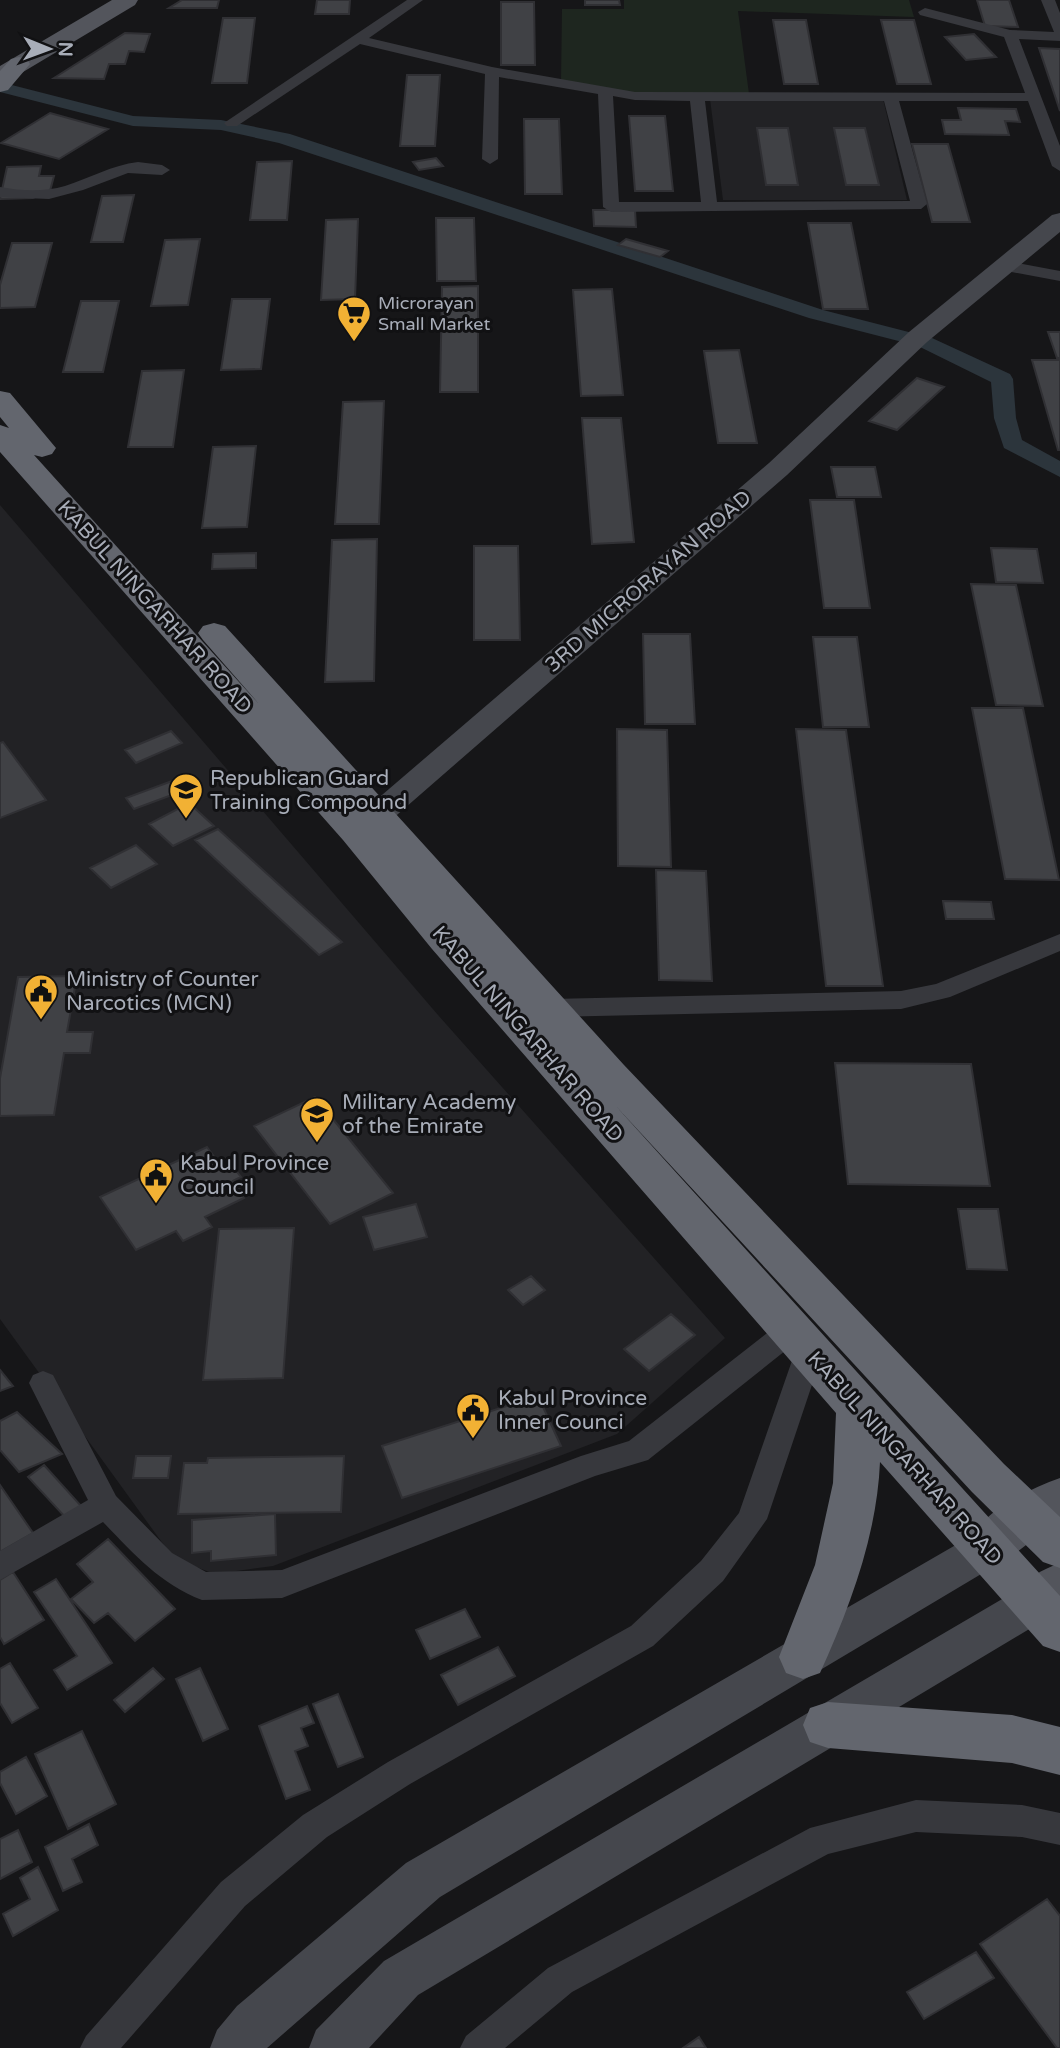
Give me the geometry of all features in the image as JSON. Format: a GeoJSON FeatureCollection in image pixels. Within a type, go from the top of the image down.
{"type":"FeatureCollection","features":[{"type":"Feature","properties":{"kind":"highway"},"geometry":{"type":"LineString","coordinates":[[0,85],[10,70]]}},
{"type":"Feature","properties":{"kind":"highway","name":"KABUL NINGARHAR ROAD"},"geometry":{"type":"LineString","coordinates":[[0,399],[34,440],[379,814],[426,871],[610,1075],[978,1468],[1044,1506],[1060,1546]]}},
{"type":"Feature","properties":{"kind":"highway","name":"KABUL NINGARHAR ROAD"},"geometry":{"type":"LineString","coordinates":[[0,434],[338,812],[445,940],[800,1342],[988,1548],[1052,1606]]}},
{"type":"Feature","properties":{"kind":"highway"},"geometry":{"type":"LineString","coordinates":[[803,1657],[839,1565],[856,1483],[859,1406]]}},
{"type":"Feature","properties":{"kind":"highway"},"geometry":{"type":"LineString","coordinates":[[828,1725],[1012,1739],[1060,1751]]}},
{"type":"Feature","properties":{"kind":"main road"},"geometry":{"type":"LineString","coordinates":[[10,70],[127,0]]}},
{"type":"Feature","properties":{"kind":"main road"},"geometry":{"type":"LineString","coordinates":[[988,1548],[1044,1506]]}},
{"type":"Feature","properties":{"kind":"street"},"geometry":{"type":"LineString","coordinates":[[232,123],[416,0]]}},
{"type":"Feature","properties":{"kind":"street"},"geometry":{"type":"LineString","coordinates":[[1048,0],[1060,31]]}},
{"type":"Feature","properties":{"kind":"street"},"geometry":{"type":"LineString","coordinates":[[925,12],[1010,34],[1060,37]]}},
{"type":"Feature","properties":{"kind":"street"},"geometry":{"type":"LineString","coordinates":[[1010,34],[1060,166]]}},
{"type":"Feature","properties":{"kind":"street"},"geometry":{"type":"LineString","coordinates":[[357,39],[492,71],[635,96],[1032,97]]}},
{"type":"Feature","properties":{"kind":"street"},"geometry":{"type":"LineString","coordinates":[[490,159],[492,71]]}},
{"type":"Feature","properties":{"kind":"street"},"geometry":{"type":"LineString","coordinates":[[605,91],[611,207],[915,206],[919,204],[890,96]]}},
{"type":"Feature","properties":{"kind":"street"},"geometry":{"type":"LineString","coordinates":[[697,97],[710,207]]}},
{"type":"Feature","properties":{"kind":"street"},"geometry":{"type":"LineString","coordinates":[[0,192],[52,194],[78,187],[123,167],[144,165],[162,170]]}},
{"type":"Feature","properties":{"kind":"street","name":"3RD MICRORAYAN ROAD"},"geometry":{"type":"LineString","coordinates":[[379,814],[778,468],[915,340],[1060,220]]}},
{"type":"Feature","properties":{"kind":"street"},"geometry":{"type":"LineString","coordinates":[[1007,266],[1060,276]]}},
{"type":"Feature","properties":{"kind":"street"},"geometry":{"type":"LineString","coordinates":[[551,1008],[901,1000],[941,991],[1060,942]]}},
{"type":"Feature","properties":{"kind":"street"},"geometry":{"type":"LineString","coordinates":[[43,1383],[106,1505],[161,1562],[202,1586],[282,1584],[591,1465],[638,1451],[800,1342]]}},
{"type":"Feature","properties":{"kind":"street"},"geometry":{"type":"LineString","coordinates":[[98,2048],[233,1894],[315,1826],[399,1773],[642,1636],[712,1571],[752,1519],[800,1342]]}},
{"type":"Feature","properties":{"kind":"street"},"geometry":{"type":"LineString","coordinates":[[0,1567],[106,1505]]}},
{"type":"Feature","properties":{"kind":"street"},"geometry":{"type":"LineString","coordinates":[[235,2048],[255,2024],[423,1880],[988,1548]]}},
{"type":"Feature","properties":{"kind":"street"},"geometry":{"type":"LineString","coordinates":[[334,2048],[401,1978],[828,1725],[1052,1606]]}},
{"type":"Feature","properties":{"kind":"street"},"geometry":{"type":"LineString","coordinates":[[478,2048],[560,1980],[822,1839],[916,1816],[1022,1821],[1060,1829]]}},
{"type":"Feature","properties":{"kind":"shaded area"},"geometry":{"type":"Polygon","coordinates":[[[624,0],[909,0],[914,17],[738,11],[749,94],[632,93],[561,81],[562,9],[624,9],[624,0]]]}},
{"type":"Feature","properties":{"kind":"shaded area"},"geometry":{"type":"Polygon","coordinates":[[[710,99],[883,99],[907,200],[723,200],[710,99]]]}},
{"type":"Feature","properties":{"kind":"shaded area"},"geometry":{"type":"Polygon","coordinates":[[[0,505],[438,1015],[725,1338],[617,1434],[273,1566],[215,1574],[174,1559],[0,1319],[0,505]]]}},
{"type":"Feature","properties":{"kind":"building"},"geometry":{"type":"Polygon","coordinates":[[[182,0],[219,0],[217,8],[169,8],[182,0]]]}},
{"type":"Feature","properties":{"kind":"building"},"geometry":{"type":"Polygon","coordinates":[[[317,0],[350,0],[349,14],[315,14],[317,0]]]}},
{"type":"Feature","properties":{"kind":"building"},"geometry":{"type":"Polygon","coordinates":[[[585,0],[619,0],[620,5],[585,5],[585,0]]]}},
{"type":"Feature","properties":{"kind":"building"},"geometry":{"type":"Polygon","coordinates":[[[977,0],[1009,0],[1018,27],[985,26],[977,0]]]}},
{"type":"Feature","properties":{"kind":"building"},"geometry":{"type":"Polygon","coordinates":[[[501,2],[534,2],[535,65],[501,65],[501,2]]]}},
{"type":"Feature","properties":{"kind":"building"},"geometry":{"type":"Polygon","coordinates":[[[223,18],[255,18],[247,83],[212,83],[223,18]]]}},
{"type":"Feature","properties":{"kind":"building"},"geometry":{"type":"Polygon","coordinates":[[[773,20],[806,20],[818,84],[784,84],[773,20]]]}},
{"type":"Feature","properties":{"kind":"building"},"geometry":{"type":"Polygon","coordinates":[[[881,20],[914,20],[931,84],[897,84],[881,20]]]}},
{"type":"Feature","properties":{"kind":"building"},"geometry":{"type":"Polygon","coordinates":[[[125,33],[150,34],[144,52],[129,51],[125,64],[109,64],[104,79],[54,78],[125,33]]]}},
{"type":"Feature","properties":{"kind":"building"},"geometry":{"type":"Polygon","coordinates":[[[974,34],[996,57],[966,60],[945,37],[974,34]]]}},
{"type":"Feature","properties":{"kind":"building"},"geometry":{"type":"Polygon","coordinates":[[[1039,48],[1060,49],[1060,111],[1039,48]]]}},
{"type":"Feature","properties":{"kind":"building"},"geometry":{"type":"Polygon","coordinates":[[[407,75],[440,75],[435,146],[400,146],[407,75]]]}},
{"type":"Feature","properties":{"kind":"building"},"geometry":{"type":"Polygon","coordinates":[[[958,108],[1016,109],[1020,122],[1005,121],[1009,135],[945,134],[942,120],[961,120],[958,108]]]}},
{"type":"Feature","properties":{"kind":"building"},"geometry":{"type":"Polygon","coordinates":[[[50,113],[108,129],[59,159],[1,143],[50,113]]]}},
{"type":"Feature","properties":{"kind":"building"},"geometry":{"type":"Polygon","coordinates":[[[629,116],[665,116],[673,191],[635,191],[629,116]]]}},
{"type":"Feature","properties":{"kind":"building"},"geometry":{"type":"Polygon","coordinates":[[[524,119],[559,119],[562,194],[525,194],[524,119]]]}},
{"type":"Feature","properties":{"kind":"building"},"geometry":{"type":"Polygon","coordinates":[[[757,128],[788,128],[798,185],[766,185],[757,128]]]}},
{"type":"Feature","properties":{"kind":"building"},"geometry":{"type":"Polygon","coordinates":[[[834,128],[865,128],[879,185],[846,185],[834,128]]]}},
{"type":"Feature","properties":{"kind":"building"},"geometry":{"type":"Polygon","coordinates":[[[912,144],[948,144],[970,222],[932,222],[912,144]]]}},
{"type":"Feature","properties":{"kind":"building"},"geometry":{"type":"Polygon","coordinates":[[[436,158],[443,166],[419,170],[413,162],[436,158]]]}},
{"type":"Feature","properties":{"kind":"building"},"geometry":{"type":"Polygon","coordinates":[[[292,161],[287,220],[250,220],[257,162],[292,161]]]}},
{"type":"Feature","properties":{"kind":"building"},"geometry":{"type":"Polygon","coordinates":[[[41,166],[39,176],[54,176],[50,191],[33,198],[0,199],[7,167],[41,166]]]}},
{"type":"Feature","properties":{"kind":"building"},"geometry":{"type":"Polygon","coordinates":[[[134,195],[123,242],[91,242],[102,196],[134,195]]]}},
{"type":"Feature","properties":{"kind":"building"},"geometry":{"type":"Polygon","coordinates":[[[593,210],[635,210],[636,227],[594,226],[593,210]]]}},
{"type":"Feature","properties":{"kind":"building"},"geometry":{"type":"Polygon","coordinates":[[[436,218],[474,218],[476,281],[437,281],[436,218]]]}},
{"type":"Feature","properties":{"kind":"building"},"geometry":{"type":"Polygon","coordinates":[[[358,219],[355,299],[321,300],[326,220],[358,219]]]}},
{"type":"Feature","properties":{"kind":"building"},"geometry":{"type":"Polygon","coordinates":[[[808,223],[851,223],[868,309],[823,309],[808,223]]]}},
{"type":"Feature","properties":{"kind":"building"},"geometry":{"type":"Polygon","coordinates":[[[200,239],[188,305],[151,306],[165,240],[200,239]]]}},
{"type":"Feature","properties":{"kind":"building"},"geometry":{"type":"Polygon","coordinates":[[[626,239],[668,251],[660,257],[618,245],[626,239]]]}},
{"type":"Feature","properties":{"kind":"building"},"geometry":{"type":"Polygon","coordinates":[[[12,243],[52,243],[35,307],[0,308],[0,285],[12,243]]]}},
{"type":"Feature","properties":{"kind":"building"},"geometry":{"type":"Polygon","coordinates":[[[478,286],[478,392],[440,392],[442,287],[478,286]]]}},
{"type":"Feature","properties":{"kind":"building"},"geometry":{"type":"Polygon","coordinates":[[[612,289],[623,395],[581,396],[573,290],[612,289]]]}},
{"type":"Feature","properties":{"kind":"building"},"geometry":{"type":"Polygon","coordinates":[[[232,299],[270,299],[261,369],[221,370],[232,299]]]}},
{"type":"Feature","properties":{"kind":"building"},"geometry":{"type":"Polygon","coordinates":[[[81,301],[119,301],[103,372],[63,372],[81,301]]]}},
{"type":"Feature","properties":{"kind":"building"},"geometry":{"type":"Polygon","coordinates":[[[1048,332],[1060,332],[1060,358],[1057,358],[1048,332]]]}},
{"type":"Feature","properties":{"kind":"building"},"geometry":{"type":"Polygon","coordinates":[[[739,350],[757,443],[718,443],[704,351],[739,350]]]}},
{"type":"Feature","properties":{"kind":"building"},"geometry":{"type":"Polygon","coordinates":[[[1032,360],[1060,360],[1060,450],[1058,450],[1032,360]]]}},
{"type":"Feature","properties":{"kind":"building"},"geometry":{"type":"Polygon","coordinates":[[[184,370],[173,447],[128,447],[142,371],[184,370]]]}},
{"type":"Feature","properties":{"kind":"building"},"geometry":{"type":"Polygon","coordinates":[[[917,378],[944,387],[897,430],[869,421],[917,378]]]}},
{"type":"Feature","properties":{"kind":"building"},"geometry":{"type":"Polygon","coordinates":[[[384,401],[379,524],[335,524],[343,402],[384,401]]]}},
{"type":"Feature","properties":{"kind":"building"},"geometry":{"type":"Polygon","coordinates":[[[582,418],[621,418],[634,542],[592,544],[582,418]]]}},
{"type":"Feature","properties":{"kind":"building"},"geometry":{"type":"Polygon","coordinates":[[[256,446],[247,527],[202,528],[213,447],[256,446]]]}},
{"type":"Feature","properties":{"kind":"building"},"geometry":{"type":"Polygon","coordinates":[[[831,467],[875,467],[881,497],[837,497],[831,467]]]}},
{"type":"Feature","properties":{"kind":"building"},"geometry":{"type":"Polygon","coordinates":[[[810,500],[854,500],[870,608],[824,608],[810,500]]]}},
{"type":"Feature","properties":{"kind":"building"},"geometry":{"type":"Polygon","coordinates":[[[377,539],[374,681],[325,682],[332,540],[377,539]]]}},
{"type":"Feature","properties":{"kind":"building"},"geometry":{"type":"Polygon","coordinates":[[[474,546],[518,546],[520,640],[474,640],[474,546]]]}},
{"type":"Feature","properties":{"kind":"building"},"geometry":{"type":"Polygon","coordinates":[[[991,548],[1037,549],[1043,583],[996,582],[991,548]]]}},
{"type":"Feature","properties":{"kind":"building"},"geometry":{"type":"Polygon","coordinates":[[[256,553],[256,568],[212,569],[213,554],[256,553]]]}},
{"type":"Feature","properties":{"kind":"building"},"geometry":{"type":"Polygon","coordinates":[[[971,584],[1016,585],[1043,706],[996,705],[971,584]]]}},
{"type":"Feature","properties":{"kind":"building"},"geometry":{"type":"Polygon","coordinates":[[[643,634],[690,634],[695,724],[645,724],[643,634]]]}},
{"type":"Feature","properties":{"kind":"building"},"geometry":{"type":"Polygon","coordinates":[[[813,637],[857,637],[869,727],[823,727],[813,637]]]}},
{"type":"Feature","properties":{"kind":"building"},"geometry":{"type":"Polygon","coordinates":[[[972,708],[1023,708],[1059,880],[1005,879],[972,708]]]}},
{"type":"Feature","properties":{"kind":"building"},"geometry":{"type":"Polygon","coordinates":[[[617,729],[667,730],[671,867],[618,866],[617,729]]]}},
{"type":"Feature","properties":{"kind":"building"},"geometry":{"type":"Polygon","coordinates":[[[796,729],[846,730],[883,986],[826,986],[796,729]]]}},
{"type":"Feature","properties":{"kind":"building"},"geometry":{"type":"Polygon","coordinates":[[[171,731],[182,743],[136,763],[125,750],[171,731]]]}},
{"type":"Feature","properties":{"kind":"building"},"geometry":{"type":"Polygon","coordinates":[[[3,742],[46,800],[0,818],[0,743],[3,742]]]}},
{"type":"Feature","properties":{"kind":"building"},"geometry":{"type":"Polygon","coordinates":[[[172,781],[180,792],[134,809],[126,798],[172,781]]]}},
{"type":"Feature","properties":{"kind":"building"},"geometry":{"type":"Polygon","coordinates":[[[189,803],[214,826],[173,846],[149,824],[189,803]]]}},
{"type":"Feature","properties":{"kind":"building"},"geometry":{"type":"Polygon","coordinates":[[[218,829],[342,942],[319,955],[195,840],[218,829]]]}},
{"type":"Feature","properties":{"kind":"building"},"geometry":{"type":"Polygon","coordinates":[[[136,845],[157,864],[111,888],[90,868],[136,845]]]}},
{"type":"Feature","properties":{"kind":"building"},"geometry":{"type":"Polygon","coordinates":[[[656,870],[706,871],[712,981],[659,980],[656,870]]]}},
{"type":"Feature","properties":{"kind":"building"},"geometry":{"type":"Polygon","coordinates":[[[943,901],[991,902],[994,919],[946,919],[943,901]]]}},
{"type":"Feature","properties":{"kind":"building"},"geometry":{"type":"Polygon","coordinates":[[[77,976],[67,1032],[93,1032],[90,1053],[64,1053],[54,1115],[0,1116],[0,1078],[18,977],[77,976]]]}},
{"type":"Feature","properties":{"kind":"building"},"geometry":{"type":"Polygon","coordinates":[[[835,1063],[971,1064],[990,1186],[848,1184],[835,1063]]]}},
{"type":"Feature","properties":{"kind":"building"},"geometry":{"type":"Polygon","coordinates":[[[315,1097],[393,1193],[330,1224],[254,1126],[315,1097]]]}},
{"type":"Feature","properties":{"kind":"building"},"geometry":{"type":"Polygon","coordinates":[[[207,1147],[221,1166],[229,1162],[241,1177],[233,1181],[244,1198],[205,1217],[212,1227],[183,1241],[176,1231],[136,1250],[100,1197],[207,1147]]]}},
{"type":"Feature","properties":{"kind":"building"},"geometry":{"type":"Polygon","coordinates":[[[416,1204],[427,1237],[374,1250],[363,1217],[416,1204]]]}},
{"type":"Feature","properties":{"kind":"building"},"geometry":{"type":"Polygon","coordinates":[[[958,1209],[998,1209],[1007,1270],[967,1269],[958,1209]]]}},
{"type":"Feature","properties":{"kind":"building"},"geometry":{"type":"Polygon","coordinates":[[[294,1228],[283,1378],[203,1380],[219,1229],[294,1228]]]}},
{"type":"Feature","properties":{"kind":"building"},"geometry":{"type":"Polygon","coordinates":[[[531,1276],[545,1290],[523,1305],[508,1290],[531,1276]]]}},
{"type":"Feature","properties":{"kind":"building"},"geometry":{"type":"Polygon","coordinates":[[[671,1314],[695,1335],[649,1371],[624,1349],[671,1314]]]}},
{"type":"Feature","properties":{"kind":"building"},"geometry":{"type":"Polygon","coordinates":[[[0,1370],[13,1386],[0,1391],[0,1370]]]}},
{"type":"Feature","properties":{"kind":"building"},"geometry":{"type":"Polygon","coordinates":[[[538,1396],[561,1446],[402,1498],[382,1446],[538,1396]]]}},
{"type":"Feature","properties":{"kind":"building"},"geometry":{"type":"Polygon","coordinates":[[[17,1412],[62,1454],[19,1472],[0,1450],[0,1421],[17,1412]]]}},
{"type":"Feature","properties":{"kind":"building"},"geometry":{"type":"Polygon","coordinates":[[[136,1456],[171,1456],[168,1478],[133,1478],[136,1456]]]}},
{"type":"Feature","properties":{"kind":"building"},"geometry":{"type":"Polygon","coordinates":[[[344,1456],[341,1512],[178,1514],[184,1463],[207,1463],[208,1458],[344,1456]]]}},
{"type":"Feature","properties":{"kind":"building"},"geometry":{"type":"Polygon","coordinates":[[[44,1465],[82,1507],[66,1518],[28,1477],[44,1465]]]}},
{"type":"Feature","properties":{"kind":"building"},"geometry":{"type":"Polygon","coordinates":[[[0,1485],[33,1533],[0,1552],[0,1485]]]}},
{"type":"Feature","properties":{"kind":"building"},"geometry":{"type":"Polygon","coordinates":[[[275,1514],[276,1555],[211,1561],[211,1551],[192,1553],[192,1520],[275,1514]]]}},
{"type":"Feature","properties":{"kind":"building"},"geometry":{"type":"Polygon","coordinates":[[[108,1539],[175,1609],[135,1641],[108,1613],[94,1623],[71,1599],[93,1582],[77,1564],[108,1539]]]}},
{"type":"Feature","properties":{"kind":"building"},"geometry":{"type":"Polygon","coordinates":[[[13,1572],[44,1620],[4,1644],[0,1637],[0,1580],[13,1572]]]}},
{"type":"Feature","properties":{"kind":"building"},"geometry":{"type":"Polygon","coordinates":[[[56,1579],[112,1663],[67,1690],[54,1670],[77,1656],[34,1592],[56,1579]]]}},
{"type":"Feature","properties":{"kind":"building"},"geometry":{"type":"Polygon","coordinates":[[[465,1609],[480,1637],[430,1659],[416,1630],[465,1609]]]}},
{"type":"Feature","properties":{"kind":"building"},"geometry":{"type":"Polygon","coordinates":[[[498,1647],[515,1676],[458,1705],[441,1675],[498,1647]]]}},
{"type":"Feature","properties":{"kind":"building"},"geometry":{"type":"Polygon","coordinates":[[[10,1663],[38,1708],[12,1723],[0,1703],[0,1669],[10,1663]]]}},
{"type":"Feature","properties":{"kind":"building"},"geometry":{"type":"Polygon","coordinates":[[[153,1668],[164,1679],[125,1712],[114,1700],[153,1668]]]}},
{"type":"Feature","properties":{"kind":"building"},"geometry":{"type":"Polygon","coordinates":[[[200,1668],[228,1729],[203,1741],[176,1679],[200,1668]]]}},
{"type":"Feature","properties":{"kind":"building"},"geometry":{"type":"Polygon","coordinates":[[[338,1694],[363,1757],[338,1767],[313,1704],[338,1694]]]}},
{"type":"Feature","properties":{"kind":"building"},"geometry":{"type":"Polygon","coordinates":[[[307,1706],[314,1723],[301,1728],[308,1746],[295,1751],[310,1790],[286,1799],[259,1726],[307,1706]]]}},
{"type":"Feature","properties":{"kind":"building"},"geometry":{"type":"Polygon","coordinates":[[[82,1731],[116,1804],[68,1829],[35,1754],[82,1731]]]}},
{"type":"Feature","properties":{"kind":"building"},"geometry":{"type":"Polygon","coordinates":[[[26,1757],[47,1796],[16,1814],[0,1783],[0,1772],[26,1757]]]}},
{"type":"Feature","properties":{"kind":"building"},"geometry":{"type":"Polygon","coordinates":[[[89,1824],[98,1845],[72,1859],[82,1882],[63,1891],[45,1847],[89,1824]]]}},
{"type":"Feature","properties":{"kind":"building"},"geometry":{"type":"Polygon","coordinates":[[[18,1830],[32,1862],[0,1879],[0,1839],[18,1830]]]}},
{"type":"Feature","properties":{"kind":"building"},"geometry":{"type":"Polygon","coordinates":[[[38,1867],[58,1910],[13,1936],[3,1914],[30,1899],[20,1878],[38,1867]]]}},
{"type":"Feature","properties":{"kind":"building"},"geometry":{"type":"Polygon","coordinates":[[[1047,1899],[1060,1916],[1060,2048],[1057,2048],[980,1944],[1047,1899]]]}},
{"type":"Feature","properties":{"kind":"building"},"geometry":{"type":"Polygon","coordinates":[[[976,1952],[994,1978],[924,2019],[907,1992],[976,1952]]]}},
{"type":"Feature","properties":{"kind":"building"},"geometry":{"type":"Polygon","coordinates":[[[699,2037],[706,2048],[683,2048],[699,2037]]]}},
{"type":"Feature","properties":{"kind":"waterway"},"geometry":{"type":"LineString","coordinates":[[1,87],[133,121],[221,125],[283,138],[816,314],[925,342],[1002,379],[1005,418],[1012,443],[1060,470]]}},
{"type":"Feature","properties":{"kind":"place","name":"Microrayan Small Market"},"geometry":{"type":"Point","coordinates":[354,343]}},
{"type":"Feature","properties":{"kind":"place","name":"Republican Guard Training Compound"},"geometry":{"type":"Point","coordinates":[186,820]}},
{"type":"Feature","properties":{"kind":"place","name":"Ministry of Counter Narcotics (MCN)"},"geometry":{"type":"Point","coordinates":[41,1021]}},
{"type":"Feature","properties":{"kind":"place","name":"Military Academy of the Emirate"},"geometry":{"type":"Point","coordinates":[317,1144]}},
{"type":"Feature","properties":{"kind":"place","name":"Kabul Province Council"},"geometry":{"type":"Point","coordinates":[156,1205]}},
{"type":"Feature","properties":{"kind":"place","name":"Kabul Province Inner Counci"},"geometry":{"type":"Point","coordinates":[473,1440]}}]}
